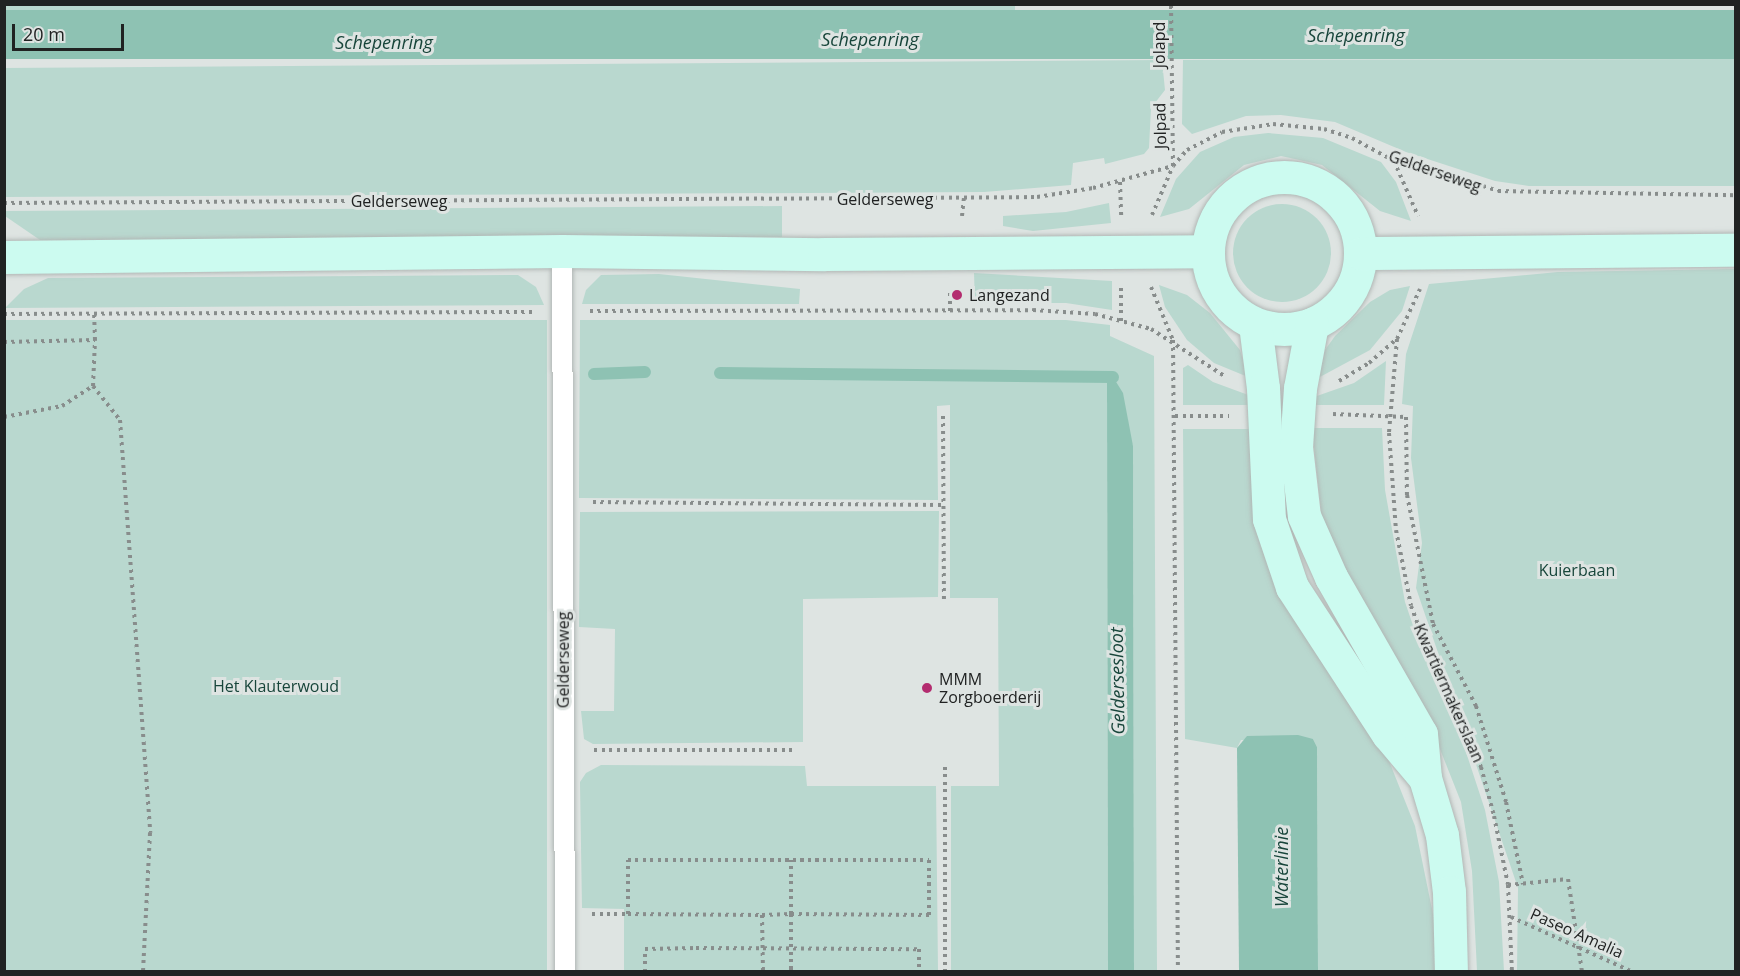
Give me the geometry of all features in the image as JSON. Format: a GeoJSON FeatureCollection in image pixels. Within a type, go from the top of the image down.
{"type":"FeatureCollection","features":[{"type":"Feature","properties":{"kind":"street"},"geometry":{"type":"LineString","coordinates":[[1284,176],[1314,182],[1338,199],[1354,223],[1361,253],[1355,279],[1342,303],[1312,324],[1283,329],[1254,324],[1235,312],[1220,295],[1211,274],[1208,251],[1214,222],[1230,198],[1256,182],[1284,176]]}},
{"type":"Feature","properties":{"kind":"street"},"geometry":{"type":"LineString","coordinates":[[4,257],[562,250],[824,254],[1208,251]]}},
{"type":"Feature","properties":{"kind":"street"},"geometry":{"type":"LineString","coordinates":[[1361,253],[1736,250]]}},
{"type":"Feature","properties":{"kind":"street"},"geometry":{"type":"LineString","coordinates":[[1254,324],[1263,402],[1269,519],[1292,587],[1388,734],[1425,778]]}},
{"type":"Feature","properties":{"kind":"street"},"geometry":{"type":"LineString","coordinates":[[1312,324],[1299,402],[1296,447],[1304,516],[1331,577],[1421,734],[1425,778],[1442,835],[1449,892],[1451,972]]}},
{"type":"Feature","properties":{"kind":"lane","name":"Gelderseweg"},"geometry":{"type":"LineString","coordinates":[[562,250],[565,972]]}},
{"type":"Feature","properties":{"kind":"path","name":"Jolapd"},"geometry":{"type":"LineString","coordinates":[[1171,4],[1171,84]]}},
{"type":"Feature","properties":{"kind":"path","name":"Jolpad"},"geometry":{"type":"LineString","coordinates":[[1171,84],[1173,166]]}},
{"type":"Feature","properties":{"kind":"path","name":"Gelderseweg"},"geometry":{"type":"LineString","coordinates":[[4,203],[964,198],[1061,195],[1173,166],[1187,150],[1222,132],[1296,124],[1352,138],[1394,161],[1419,165],[1498,191],[1736,195]]}},
{"type":"Feature","properties":{"kind":"path"},"geometry":{"type":"LineString","coordinates":[[1173,166],[1156,202],[1145,250],[1153,296],[1173,340],[1178,972]]}},
{"type":"Feature","properties":{"kind":"path"},"geometry":{"type":"LineString","coordinates":[[962,216],[964,198]]}},
{"type":"Feature","properties":{"kind":"path"},"geometry":{"type":"LineString","coordinates":[[950,293],[950,312]]}},
{"type":"Feature","properties":{"kind":"path"},"geometry":{"type":"LineString","coordinates":[[4,314],[950,312],[1095,314],[1151,329],[1173,340],[1208,368],[1263,402]]}},
{"type":"Feature","properties":{"kind":"path"},"geometry":{"type":"LineString","coordinates":[[94,314],[93,386],[120,420],[150,833],[143,972]]}},
{"type":"Feature","properties":{"kind":"path","name":"Kwartiermakerslaan"},"geometry":{"type":"LineString","coordinates":[[1299,402],[1348,377],[1397,339],[1390,415],[1393,507],[1411,606],[1482,768],[1508,885],[1512,972]]}},
{"type":"Feature","properties":{"kind":"path"},"geometry":{"type":"LineString","coordinates":[[4,342],[95,340]]}},
{"type":"Feature","properties":{"kind":"path"},"geometry":{"type":"LineString","coordinates":[[4,417],[62,406],[93,386]]}},
{"type":"Feature","properties":{"kind":"path"},"geometry":{"type":"LineString","coordinates":[[1175,416],[1263,402]]}},
{"type":"Feature","properties":{"kind":"path"},"geometry":{"type":"LineString","coordinates":[[1299,402],[1390,415]]}},
{"type":"Feature","properties":{"kind":"path","name":"Kwartiermakerslaan"},"geometry":{"type":"LineString","coordinates":[[1390,415],[1406,417],[1407,495],[1433,624],[1476,706],[1506,802],[1523,884]]}},
{"type":"Feature","properties":{"kind":"path"},"geometry":{"type":"LineString","coordinates":[[943,416],[944,602]]}},
{"type":"Feature","properties":{"kind":"path"},"geometry":{"type":"LineString","coordinates":[[562,501],[944,505]]}},
{"type":"Feature","properties":{"kind":"path"},"geometry":{"type":"LineString","coordinates":[[563,750],[794,750]]}},
{"type":"Feature","properties":{"kind":"path"},"geometry":{"type":"LineString","coordinates":[[945,767],[945,972]]}},
{"type":"Feature","properties":{"kind":"path"},"geometry":{"type":"LineString","coordinates":[[564,914],[930,915],[929,860],[628,860],[628,914]]}},
{"type":"Feature","properties":{"kind":"path"},"geometry":{"type":"LineString","coordinates":[[791,860],[791,972]]}},
{"type":"Feature","properties":{"kind":"path"},"geometry":{"type":"LineString","coordinates":[[1508,885],[1568,879],[1582,972]]}},
{"type":"Feature","properties":{"kind":"path"},"geometry":{"type":"LineString","coordinates":[[762,915],[763,972]]}},
{"type":"Feature","properties":{"kind":"path","name":"Paseo Amalia"},"geometry":{"type":"LineString","coordinates":[[1511,917],[1579,945],[1633,972]]}},
{"type":"Feature","properties":{"kind":"path"},"geometry":{"type":"LineString","coordinates":[[645,972],[645,949],[919,949],[919,972]]}},
{"type":"Feature","properties":{"kind":"green space"},"geometry":{"type":"Polygon","coordinates":[[[1015,4],[1015,16],[5,22],[4,5],[1015,4]]]}},
{"type":"Feature","properties":{"kind":"green space"},"geometry":{"type":"Polygon","coordinates":[[[1735,59],[1735,186],[1529,186],[1495,181],[1406,152],[1335,122],[1281,115],[1246,116],[1192,134],[1182,124],[1183,60],[1735,59]]]}},
{"type":"Feature","properties":{"kind":"green space"},"geometry":{"type":"Polygon","coordinates":[[[1162,60],[1165,90],[1151,108],[1149,148],[1144,154],[1105,164],[1104,158],[1073,163],[1071,185],[984,192],[5,197],[4,68],[1162,60]]]}},
{"type":"Feature","properties":{"kind":"green space"},"geometry":{"type":"Polygon","coordinates":[[[1268,133],[1323,138],[1381,162],[1396,182],[1411,221],[1380,211],[1322,165],[1281,156],[1244,165],[1189,209],[1160,217],[1176,179],[1200,152],[1234,137],[1268,133]]]}},
{"type":"Feature","properties":{"kind":"green space"},"geometry":{"type":"Polygon","coordinates":[[[1109,203],[1111,223],[1033,231],[1003,226],[1003,216],[1066,212],[1109,203]]]}},
{"type":"Feature","properties":{"kind":"green space"},"geometry":{"type":"Polygon","coordinates":[[[1282,204],[1301,208],[1316,219],[1327,234],[1331,253],[1327,272],[1316,287],[1301,298],[1282,302],[1263,298],[1248,287],[1237,272],[1233,253],[1237,234],[1248,219],[1263,208],[1282,204]]]}},
{"type":"Feature","properties":{"kind":"green space"},"geometry":{"type":"Polygon","coordinates":[[[782,206],[782,237],[40,240],[5,216],[4,211],[782,206]]]}},
{"type":"Feature","properties":{"kind":"green space","name":"Kuierbaan"},"geometry":{"type":"Polygon","coordinates":[[[1735,269],[1735,971],[1517,971],[1518,888],[1416,588],[1422,543],[1411,458],[1413,406],[1402,404],[1406,354],[1429,284],[1558,272],[1735,269]]]}},
{"type":"Feature","properties":{"kind":"green space"},"geometry":{"type":"Polygon","coordinates":[[[974,273],[1112,281],[1112,310],[1066,303],[975,303],[974,273]]]}},
{"type":"Feature","properties":{"kind":"green space"},"geometry":{"type":"Polygon","coordinates":[[[659,274],[800,289],[799,304],[582,304],[586,290],[601,275],[659,274]]]}},
{"type":"Feature","properties":{"kind":"green space"},"geometry":{"type":"Polygon","coordinates":[[[518,275],[536,287],[544,305],[5,308],[24,289],[48,278],[518,275]]]}},
{"type":"Feature","properties":{"kind":"green space"},"geometry":{"type":"Polygon","coordinates":[[[1159,285],[1187,295],[1210,313],[1240,350],[1248,377],[1214,363],[1187,340],[1165,307],[1159,285]]]}},
{"type":"Feature","properties":{"kind":"green space"},"geometry":{"type":"Polygon","coordinates":[[[1410,286],[1402,311],[1370,350],[1318,378],[1325,350],[1335,336],[1370,302],[1390,290],[1410,286]]]}},
{"type":"Feature","properties":{"kind":"green space","name":"Het Klauterwoud"},"geometry":{"type":"Polygon","coordinates":[[[5,320],[547,320],[547,971],[5,971],[5,320]]]}},
{"type":"Feature","properties":{"kind":"green space"},"geometry":{"type":"Polygon","coordinates":[[[580,320],[1066,320],[1110,325],[1110,336],[1154,356],[1157,971],[1134,971],[1133,446],[1107,383],[1108,971],[951,971],[951,786],[999,786],[998,598],[950,598],[950,405],[937,406],[938,500],[579,498],[580,320]]]}},
{"type":"Feature","properties":{"kind":"green space"},"geometry":{"type":"Polygon","coordinates":[[[1386,361],[1384,405],[1313,405],[1314,397],[1354,383],[1386,361]]]}},
{"type":"Feature","properties":{"kind":"green space"},"geometry":{"type":"Polygon","coordinates":[[[1188,365],[1213,382],[1251,396],[1252,405],[1183,405],[1183,368],[1188,365]]]}},
{"type":"Feature","properties":{"kind":"green space"},"geometry":{"type":"Polygon","coordinates":[[[1312,428],[1382,428],[1385,490],[1405,602],[1422,652],[1463,743],[1485,810],[1499,882],[1504,971],[1477,971],[1472,871],[1461,802],[1436,739],[1323,530],[1312,428]]]}},
{"type":"Feature","properties":{"kind":"green space"},"geometry":{"type":"Polygon","coordinates":[[[1183,429],[1254,429],[1258,490],[1383,746],[1415,826],[1434,919],[1438,971],[1318,971],[1317,747],[1313,739],[1241,740],[1237,748],[1185,739],[1183,429]]]}},
{"type":"Feature","properties":{"kind":"green space"},"geometry":{"type":"Polygon","coordinates":[[[939,511],[938,597],[803,599],[803,742],[593,744],[584,739],[581,711],[614,711],[615,629],[579,627],[580,512],[939,511]]]}},
{"type":"Feature","properties":{"kind":"green space"},"geometry":{"type":"Polygon","coordinates":[[[601,765],[805,766],[807,786],[936,786],[938,971],[624,971],[624,909],[582,908],[580,782],[586,773],[601,765]]]}},
{"type":"Feature","properties":{"kind":"water","name":"Schepenring"},"geometry":{"type":"Polygon","coordinates":[[[5,10],[1735,10],[1735,59],[5,59],[5,10]]]}},
{"type":"Feature","properties":{"kind":"water","name":"Geldersesloot"},"geometry":{"type":"Polygon","coordinates":[[[1113,377],[1123,393],[1133,446],[1134,972],[1108,971],[1107,383],[1113,377]]]}},
{"type":"Feature","properties":{"kind":"water","name":"Waterlinie"},"geometry":{"type":"Polygon","coordinates":[[[1298,735],[1313,739],[1317,747],[1318,971],[1239,971],[1237,748],[1247,736],[1298,735]]]}},
{"type":"Feature","properties":{"kind":"waterway"},"geometry":{"type":"LineString","coordinates":[[594,374],[645,372]]}},
{"type":"Feature","properties":{"kind":"waterway"},"geometry":{"type":"LineString","coordinates":[[720,373],[1113,377]]}},
{"type":"Feature","properties":{"kind":"place","name":"Langezand"},"geometry":{"type":"Point","coordinates":[957,295]}},
{"type":"Feature","properties":{"kind":"place","name":"MMM Zorgboerderij"},"geometry":{"type":"Point","coordinates":[927,688]}}]}
